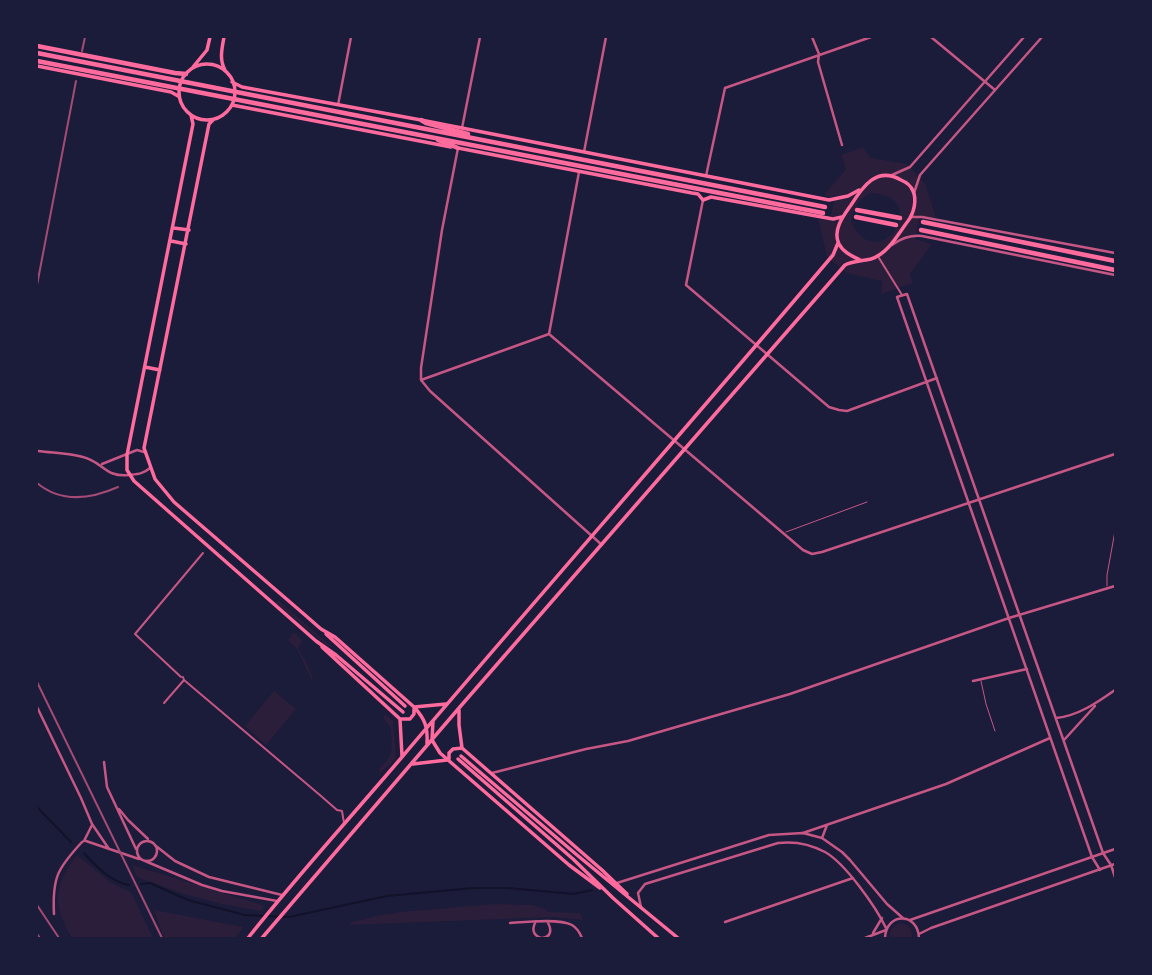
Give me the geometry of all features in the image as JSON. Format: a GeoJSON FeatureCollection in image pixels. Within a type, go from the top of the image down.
{"type":"FeatureCollection","features":[{"type":"Feature","properties":{"kind":"highway"},"geometry":{"type":"LineString","coordinates":[[37,46],[186,74]]}},
{"type":"Feature","properties":{"kind":"highway"},"geometry":{"type":"LineString","coordinates":[[37,53],[824,209],[37,63]]}},
{"type":"Feature","properties":{"kind":"highway"},"geometry":{"type":"LineString","coordinates":[[421,120],[481,140]]}},
{"type":"Feature","properties":{"kind":"highway"},"geometry":{"type":"LineString","coordinates":[[428,136],[458,148]]}},
{"type":"Feature","properties":{"kind":"highway"},"geometry":{"type":"LineString","coordinates":[[857,210],[900,218]]}},
{"type":"Feature","properties":{"kind":"highway"},"geometry":{"type":"LineString","coordinates":[[856,217],[896,225]]}},
{"type":"Feature","properties":{"kind":"highway"},"geometry":{"type":"LineString","coordinates":[[923,222],[1115,261]]}},
{"type":"Feature","properties":{"kind":"highway"},"geometry":{"type":"LineString","coordinates":[[921,230],[1115,273]]}},
{"type":"Feature","properties":{"kind":"main road"},"geometry":{"type":"LineString","coordinates":[[210,37],[208,50],[186,74],[179,88],[179,96],[185,110],[191,115],[198,119],[213,120]]}},
{"type":"Feature","properties":{"kind":"main road"},"geometry":{"type":"LineString","coordinates":[[225,37],[222,65],[234,89],[232,105],[227,112],[209,124],[144,452],[155,480],[174,502],[321,629],[405,706]]}},
{"type":"Feature","properties":{"kind":"main road"},"geometry":{"type":"LineString","coordinates":[[37,63],[179,96]]}},
{"type":"Feature","properties":{"kind":"main road"},"geometry":{"type":"LineString","coordinates":[[194,67],[210,65],[226,72]]}},
{"type":"Feature","properties":{"kind":"main road"},"geometry":{"type":"LineString","coordinates":[[232,82],[242,87],[829,200],[848,196],[874,178],[892,175],[908,184],[914,193],[915,205],[911,217],[889,247],[878,256],[845,265],[262,938]]}},
{"type":"Feature","properties":{"kind":"main road"},"geometry":{"type":"LineString","coordinates":[[232,105],[698,194],[703,200],[711,197],[834,219],[842,217]]}},
{"type":"Feature","properties":{"kind":"main road"},"geometry":{"type":"LineString","coordinates":[[191,115],[193,124],[127,455],[127,470],[129,475],[167,510],[403,712]]}},
{"type":"Feature","properties":{"kind":"main road"},"geometry":{"type":"LineString","coordinates":[[248,938],[276,902],[833,255],[842,217],[861,189]]}},
{"type":"Feature","properties":{"kind":"main road"},"geometry":{"type":"LineString","coordinates":[[174,228],[189,230]]}},
{"type":"Feature","properties":{"kind":"main road"},"geometry":{"type":"LineString","coordinates":[[171,241],[186,244]]}},
{"type":"Feature","properties":{"kind":"main road"},"geometry":{"type":"LineString","coordinates":[[838,243],[848,254],[860,260]]}},
{"type":"Feature","properties":{"kind":"main road"},"geometry":{"type":"LineString","coordinates":[[145,367],[160,370]]}},
{"type":"Feature","properties":{"kind":"main road"},"geometry":{"type":"LineString","coordinates":[[321,629],[335,638],[414,707],[427,727],[427,746]]}},
{"type":"Feature","properties":{"kind":"main road"},"geometry":{"type":"LineString","coordinates":[[316,640],[331,657],[400,719],[407,720],[412,716],[414,707]]}},
{"type":"Feature","properties":{"kind":"main road"},"geometry":{"type":"LineString","coordinates":[[414,707],[446,704]]}},
{"type":"Feature","properties":{"kind":"main road"},"geometry":{"type":"LineString","coordinates":[[459,708],[462,748]]}},
{"type":"Feature","properties":{"kind":"main road"},"geometry":{"type":"LineString","coordinates":[[400,719],[402,757]]}},
{"type":"Feature","properties":{"kind":"main road"},"geometry":{"type":"LineString","coordinates":[[433,720],[432,740],[436,747],[569,864],[613,898]]}},
{"type":"Feature","properties":{"kind":"main road"},"geometry":{"type":"LineString","coordinates":[[449,759],[450,751],[456,747],[462,748],[617,883],[630,898]]}},
{"type":"Feature","properties":{"kind":"main road"},"geometry":{"type":"LineString","coordinates":[[658,938],[460,758],[678,938]]}},
{"type":"Feature","properties":{"kind":"main road"},"geometry":{"type":"LineString","coordinates":[[411,765],[449,759]]}},
{"type":"Feature","properties":{"kind":"main road"},"geometry":{"type":"LineString","coordinates":[[358,808],[363,809],[366,817]]}},
{"type":"Feature","properties":{"kind":"main road"},"geometry":{"type":"LineString","coordinates":[[283,895],[292,903]]}},
{"type":"Feature","properties":{"kind":"street"},"geometry":{"type":"LineString","coordinates":[[338,105],[351,37]]}},
{"type":"Feature","properties":{"kind":"street"},"geometry":{"type":"LineString","coordinates":[[462,128],[480,37]]}},
{"type":"Feature","properties":{"kind":"street"},"geometry":{"type":"LineString","coordinates":[[584,152],[606,37]]}},
{"type":"Feature","properties":{"kind":"street"},"geometry":{"type":"LineString","coordinates":[[812,37],[819,54],[818,62],[842,145]]}},
{"type":"Feature","properties":{"kind":"street"},"geometry":{"type":"LineString","coordinates":[[706,176],[725,88],[871,37]]}},
{"type":"Feature","properties":{"kind":"street"},"geometry":{"type":"LineString","coordinates":[[931,37],[995,90]]}},
{"type":"Feature","properties":{"kind":"street"},"geometry":{"type":"LineString","coordinates":[[892,175],[910,167],[1024,37]]}},
{"type":"Feature","properties":{"kind":"street"},"geometry":{"type":"LineString","coordinates":[[914,193],[920,175],[1042,37]]}},
{"type":"Feature","properties":{"kind":"street"},"geometry":{"type":"LineString","coordinates":[[458,148],[442,230],[421,380],[602,545]]}},
{"type":"Feature","properties":{"kind":"street"},"geometry":{"type":"LineString","coordinates":[[550,334],[579,172]]}},
{"type":"Feature","properties":{"kind":"street"},"geometry":{"type":"LineString","coordinates":[[703,200],[686,285],[829,407],[847,411],[937,377]]}},
{"type":"Feature","properties":{"kind":"street"},"geometry":{"type":"LineString","coordinates":[[911,217],[1115,253]]}},
{"type":"Feature","properties":{"kind":"street"},"geometry":{"type":"LineString","coordinates":[[889,247],[902,238],[922,236],[1115,273]]}},
{"type":"Feature","properties":{"kind":"street"},"geometry":{"type":"LineString","coordinates":[[878,256],[902,296]]}},
{"type":"Feature","properties":{"kind":"street"},"geometry":{"type":"LineString","coordinates":[[1100,870],[1092,857],[897,297],[907,293],[1103,853],[1113,865],[1115,877]]}},
{"type":"Feature","properties":{"kind":"street"},"geometry":{"type":"LineString","coordinates":[[421,380],[550,334]]}},
{"type":"Feature","properties":{"kind":"street"},"geometry":{"type":"LineString","coordinates":[[550,334],[812,554],[1115,454]]}},
{"type":"Feature","properties":{"kind":"street"},"geometry":{"type":"LineString","coordinates":[[100,464],[137,450],[144,452]]}},
{"type":"Feature","properties":{"kind":"street"},"geometry":{"type":"LineString","coordinates":[[38,451],[81,456],[121,477],[142,474],[150,468]]}},
{"type":"Feature","properties":{"kind":"street"},"geometry":{"type":"LineString","coordinates":[[203,553],[135,634],[183,678],[342,811],[344,824]]}},
{"type":"Feature","properties":{"kind":"street"},"geometry":{"type":"LineString","coordinates":[[491,774],[628,741],[790,694],[1009,618],[1115,586]]}},
{"type":"Feature","properties":{"kind":"street"},"geometry":{"type":"LineString","coordinates":[[973,681],[1027,669]]}},
{"type":"Feature","properties":{"kind":"street"},"geometry":{"type":"LineString","coordinates":[[164,703],[183,678]]}},
{"type":"Feature","properties":{"kind":"street"},"geometry":{"type":"LineString","coordinates":[[1056,718],[1068,716],[1097,703],[1115,690]]}},
{"type":"Feature","properties":{"kind":"street"},"geometry":{"type":"LineString","coordinates":[[1064,740],[1097,703]]}},
{"type":"Feature","properties":{"kind":"street"},"geometry":{"type":"LineString","coordinates":[[37,707],[92,824],[109,849]]}},
{"type":"Feature","properties":{"kind":"street"},"geometry":{"type":"LineString","coordinates":[[617,883],[769,835],[803,833],[827,825],[946,783],[1051,738]]}},
{"type":"Feature","properties":{"kind":"street"},"geometry":{"type":"LineString","coordinates":[[104,762],[107,787],[138,856],[143,861],[150,861],[155,857],[156,846]]}},
{"type":"Feature","properties":{"kind":"street"},"geometry":{"type":"LineString","coordinates":[[117,806],[128,820],[174,861],[209,877],[283,895]]}},
{"type":"Feature","properties":{"kind":"street"},"geometry":{"type":"LineString","coordinates":[[54,914],[53,891],[56,876],[60,867],[85,841],[92,824]]}},
{"type":"Feature","properties":{"kind":"street"},"geometry":{"type":"LineString","coordinates":[[822,838],[827,825]]}},
{"type":"Feature","properties":{"kind":"street"},"geometry":{"type":"LineString","coordinates":[[803,833],[822,838],[850,860],[887,904],[904,919]]}},
{"type":"Feature","properties":{"kind":"street"},"geometry":{"type":"LineString","coordinates":[[85,841],[202,885],[276,902]]}},
{"type":"Feature","properties":{"kind":"street"},"geometry":{"type":"LineString","coordinates":[[125,855],[132,854],[142,842],[151,842]]}},
{"type":"Feature","properties":{"kind":"street"},"geometry":{"type":"LineString","coordinates":[[641,907],[638,893],[645,884],[778,843],[789,842],[815,847],[828,854],[853,878],[882,918],[886,929],[885,938]]}},
{"type":"Feature","properties":{"kind":"street"},"geometry":{"type":"LineString","coordinates":[[865,938],[886,929],[896,919],[910,920],[1115,849]]}},
{"type":"Feature","properties":{"kind":"street"},"geometry":{"type":"LineString","coordinates":[[910,920],[918,929],[919,936],[932,928],[1113,865]]}},
{"type":"Feature","properties":{"kind":"street"},"geometry":{"type":"LineString","coordinates":[[725,922],[853,878]]}},
{"type":"Feature","properties":{"kind":"street"},"geometry":{"type":"LineString","coordinates":[[872,936],[882,918]]}},
{"type":"Feature","properties":{"kind":"street"},"geometry":{"type":"LineString","coordinates":[[536,921],[534,933],[541,938],[550,933],[547,921]]}},
{"type":"Feature","properties":{"kind":"street"},"geometry":{"type":"LineString","coordinates":[[510,923],[562,922],[572,925],[582,938]]}},
{"type":"Feature","properties":{"kind":"lane"},"geometry":{"type":"LineString","coordinates":[[784,533],[867,502]]}},
{"type":"Feature","properties":{"kind":"lane"},"geometry":{"type":"LineString","coordinates":[[1107,589],[1115,531]]}},
{"type":"Feature","properties":{"kind":"lane"},"geometry":{"type":"LineString","coordinates":[[981,679],[995,730]]}},
{"type":"Feature","properties":{"kind":"shaded area"},"geometry":{"type":"Polygon","coordinates":[[[863,147],[870,158],[907,164],[925,184],[936,217],[919,219],[915,239],[932,244],[910,274],[913,283],[881,294],[882,281],[847,273],[827,257],[818,219],[830,220],[834,202],[825,194],[846,169],[841,155],[863,147]],[[872,193],[856,207],[851,221],[860,235],[870,241],[880,241],[896,228],[900,219],[899,209],[893,200],[872,193]]]}},
{"type":"Feature","properties":{"kind":"shaded area"},"geometry":{"type":"Polygon","coordinates":[[[278,600],[331,646],[326,645],[276,603],[278,600]]]}},
{"type":"Feature","properties":{"kind":"shaded area"},"geometry":{"type":"Polygon","coordinates":[[[294,632],[302,641],[298,648],[312,681],[297,649],[288,640],[294,632]]]}},
{"type":"Feature","properties":{"kind":"shaded area"},"geometry":{"type":"Polygon","coordinates":[[[274,691],[296,709],[266,745],[245,726],[274,691]]]}},
{"type":"Feature","properties":{"kind":"shaded area"},"geometry":{"type":"Polygon","coordinates":[[[385,714],[393,721],[396,757],[378,774],[392,748],[391,728],[383,718],[385,714]]]}},
{"type":"Feature","properties":{"kind":"shaded area"},"geometry":{"type":"Polygon","coordinates":[[[77,855],[111,883],[131,892],[153,938],[73,938],[59,909],[58,893],[67,869],[77,855]]]}},
{"type":"Feature","properties":{"kind":"shaded area"},"geometry":{"type":"Polygon","coordinates":[[[132,865],[265,906],[260,911],[184,894],[137,877],[132,865]]]}},
{"type":"Feature","properties":{"kind":"shaded area"},"geometry":{"type":"Polygon","coordinates":[[[494,904],[531,905],[549,912],[580,913],[583,920],[554,917],[349,925],[352,922],[401,912],[494,904]]]}},
{"type":"Feature","properties":{"kind":"shaded area"},"geometry":{"type":"Polygon","coordinates":[[[154,910],[243,927],[236,938],[164,938],[154,910]]]}},
{"type":"Feature","properties":{"kind":"shaded area"},"geometry":{"type":"Polygon","coordinates":[[[899,923],[909,927],[912,938],[890,938],[891,929],[899,923]]]}},
{"type":"Feature","properties":{"kind":"waterway"},"geometry":{"type":"LineString","coordinates":[[37,807],[71,842]]}},
{"type":"Feature","properties":{"kind":"waterway"},"geometry":{"type":"LineString","coordinates":[[84,853],[110,877],[129,885]]}},
{"type":"Feature","properties":{"kind":"waterway"},"geometry":{"type":"LineString","coordinates":[[141,884],[150,883],[188,900],[245,915],[289,917],[387,896],[474,888],[574,894],[592,890]]}},
{"type":"Feature","properties":{"kind":"railway"},"geometry":{"type":"LineString","coordinates":[[82,51],[85,37]]}},
{"type":"Feature","properties":{"kind":"railway"},"geometry":{"type":"LineString","coordinates":[[37,285],[76,81]]}},
{"type":"Feature","properties":{"kind":"railway"},"geometry":{"type":"LineString","coordinates":[[37,483],[56,494],[76,497],[118,487]]}},
{"type":"Feature","properties":{"kind":"railway"},"geometry":{"type":"LineString","coordinates":[[37,682],[162,938]]}},
{"type":"Feature","properties":{"kind":"railway"},"geometry":{"type":"LineString","coordinates":[[37,905],[59,938]]}},
{"type":"Feature","properties":{"kind":"railway"},"geometry":{"type":"LineString","coordinates":[[37,934],[40,938]]}}]}
